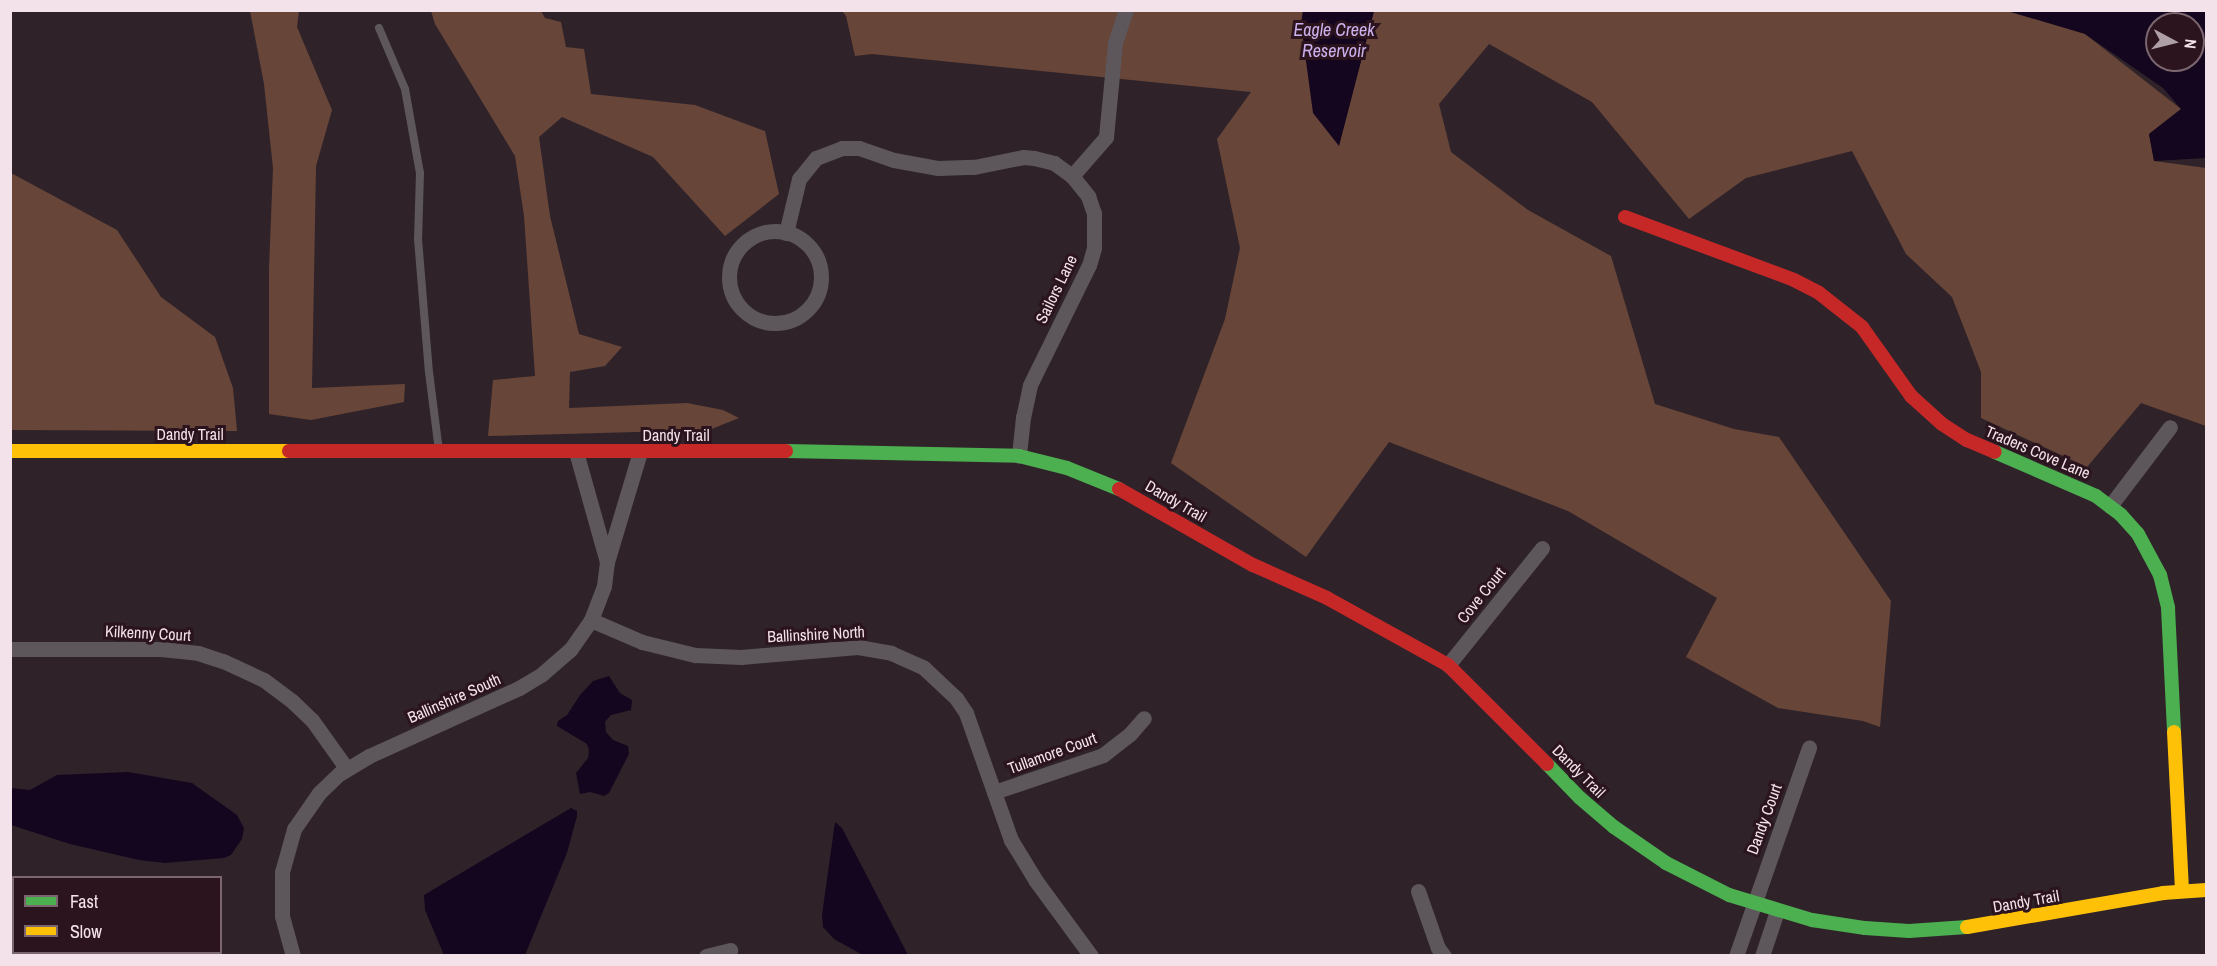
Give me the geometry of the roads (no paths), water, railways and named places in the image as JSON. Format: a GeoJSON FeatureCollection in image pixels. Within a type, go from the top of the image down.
{"type":"FeatureCollection","features":[{"type":"Feature","properties":{"kind":"street"},"geometry":{"type":"LineString","coordinates":[[786,233],[799,179],[816,158],[842,148],[859,148],[894,160],[938,168],[974,167],[1023,157],[1034,158],[1053,163],[1072,176],[1106,137],[1115,43],[1126,10]]}},
{"type":"Feature","properties":{"kind":"street","name":"Sailors Lane"},"geometry":{"type":"LineString","coordinates":[[1019,456],[1023,417],[1030,385],[1089,264],[1094,248],[1096,230],[1094,213],[1088,196],[1072,176]]}},
{"type":"Feature","properties":{"kind":"street","name":"Traders Cove Lane"},"geometry":{"type":"LineString","coordinates":[[1625,217],[1794,280],[1819,293],[1862,327],[1911,396],[1942,424],[1967,440],[2082,488],[2110,506],[2129,524],[2147,547],[2160,575],[2166,598],[2182,890]]}},
{"type":"Feature","properties":{"kind":"street"},"geometry":{"type":"LineString","coordinates":[[770,232],[786,233],[799,238],[814,253],[820,266],[820,287],[811,306],[800,316],[781,323],[753,318],[738,303],[732,291],[730,270],[739,250],[748,241],[770,232]]}},
{"type":"Feature","properties":{"kind":"street"},"geometry":{"type":"LineString","coordinates":[[2110,506],[2170,427]]}},
{"type":"Feature","properties":{"kind":"street","name":"Dandy Trail"},"geometry":{"type":"LineString","coordinates":[[10,451],[781,451],[1019,456],[1067,468],[1108,483],[1253,565],[1327,598],[1448,665],[1509,723],[1580,798],[1614,827],[1665,863],[1713,888],[1753,904],[1812,920],[1865,928],[1942,929],[1988,925],[2182,890],[2206,890]]}},
{"type":"Feature","properties":{"kind":"street","name":"Ballinshire South"},"geometry":{"type":"LineString","coordinates":[[293,956],[285,934],[280,899],[285,855],[294,829],[326,786],[347,769],[369,756],[535,679],[564,657],[591,620],[604,586],[607,562],[576,452]]}},
{"type":"Feature","properties":{"kind":"street"},"geometry":{"type":"LineString","coordinates":[[607,562],[640,452]]}},
{"type":"Feature","properties":{"kind":"street","name":"Cove Court"},"geometry":{"type":"LineString","coordinates":[[1448,665],[1542,548]]}},
{"type":"Feature","properties":{"kind":"street","name":"Ballinshire North"},"geometry":{"type":"LineString","coordinates":[[591,620],[650,645],[695,655],[741,657],[858,647],[883,651],[908,660],[930,673],[961,705],[972,729],[1011,840],[1036,881],[1091,956]]}},
{"type":"Feature","properties":{"kind":"street","name":"Kilkenny Court"},"geometry":{"type":"LineString","coordinates":[[10,649],[161,649],[198,653],[223,661],[256,675],[292,701],[312,720],[347,769]]}},
{"type":"Feature","properties":{"kind":"street","name":"Tullamore Court"},"geometry":{"type":"LineString","coordinates":[[994,792],[1103,755],[1130,734],[1144,718]]}},
{"type":"Feature","properties":{"kind":"street","name":"Dandy Court"},"geometry":{"type":"LineString","coordinates":[[1736,956],[1809,747]]}},
{"type":"Feature","properties":{"kind":"street"},"geometry":{"type":"LineString","coordinates":[[1418,891],[1438,948],[1444,956]]}},
{"type":"Feature","properties":{"kind":"street"},"geometry":{"type":"LineString","coordinates":[[1762,956],[1777,911]]}},
{"type":"Feature","properties":{"kind":"street"},"geometry":{"type":"LineString","coordinates":[[706,956],[730,950]]}},
{"type":"Feature","properties":{"kind":"lane"},"geometry":{"type":"LineString","coordinates":[[380,28],[405,89],[420,173],[418,239],[429,372],[439,451]]}},
{"type":"Feature","properties":{"kind":"water","name":"Eagle Creek Reservoir"},"geometry":{"type":"Polygon","coordinates":[[[1303,11],[1374,11],[1339,146],[1313,113],[1301,24],[1303,11]]]}},
{"type":"Feature","properties":{"kind":"water"},"geometry":{"type":"Polygon","coordinates":[[[2007,11],[2206,11],[2206,158],[2154,161],[2149,134],[2181,109],[2163,88],[2085,34],[2007,11]]]}},
{"type":"Feature","properties":{"kind":"water"},"geometry":{"type":"Polygon","coordinates":[[[609,676],[620,693],[632,700],[631,710],[611,715],[605,722],[606,732],[613,740],[628,746],[629,754],[609,793],[604,796],[590,792],[580,794],[576,773],[588,758],[589,750],[587,744],[557,726],[558,721],[567,715],[580,695],[593,681],[609,676]]]}},
{"type":"Feature","properties":{"kind":"water"},"geometry":{"type":"Polygon","coordinates":[[[128,772],[192,783],[237,815],[244,828],[242,839],[231,855],[224,858],[165,863],[139,860],[70,844],[11,825],[11,788],[30,790],[57,775],[128,772]]]}},
{"type":"Feature","properties":{"kind":"water"},"geometry":{"type":"Polygon","coordinates":[[[571,808],[577,811],[577,816],[567,853],[525,955],[444,955],[425,910],[424,895],[571,808]]]}},
{"type":"Feature","properties":{"kind":"water"},"geometry":{"type":"Polygon","coordinates":[[[835,822],[842,828],[908,955],[863,955],[834,939],[823,927],[822,915],[835,822]]]}}]}
